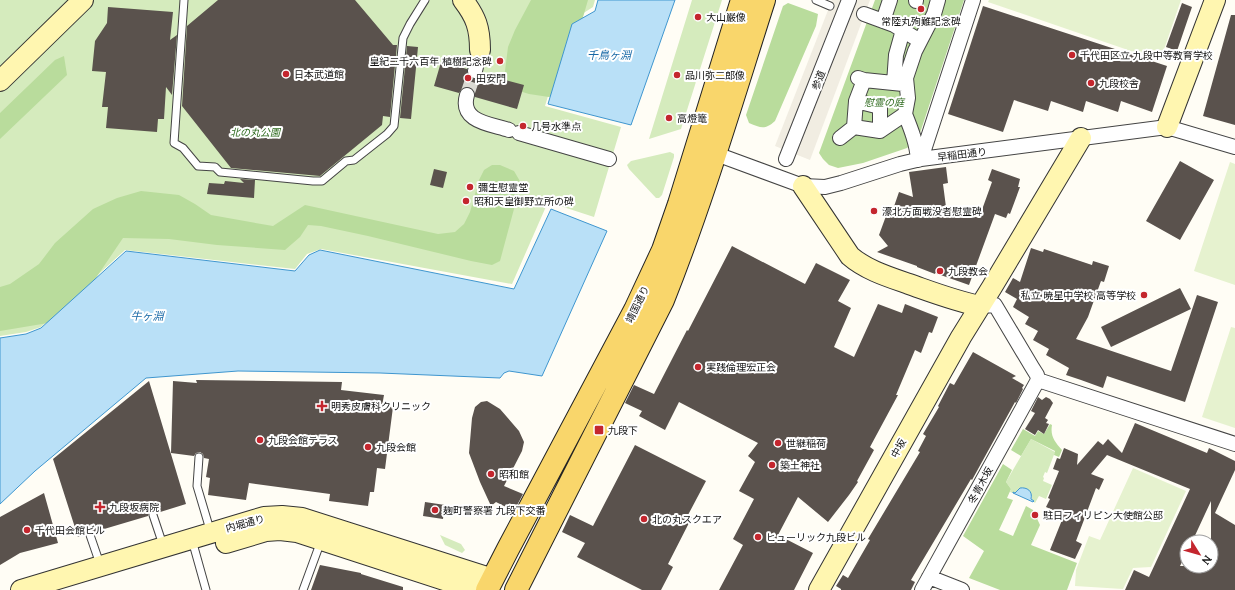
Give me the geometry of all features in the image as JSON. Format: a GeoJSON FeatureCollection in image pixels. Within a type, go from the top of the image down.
{"type":"FeatureCollection","features":[{"type":"Feature","properties":{"kind":"main road","name":"靖国通り"},"geometry":{"type":"LineString","coordinates":[[517,590],[663,300],[675,269],[706,151],[742,0]]}},
{"type":"Feature","properties":{"kind":"main road","name":"靖国通り"},"geometry":{"type":"LineString","coordinates":[[485,586],[512,542],[635,310],[706,151],[764,0]]}},
{"type":"Feature","properties":{"kind":"main road"},"geometry":{"type":"LineString","coordinates":[[485,586],[517,590]]}},
{"type":"Feature","properties":{"kind":"street"},"geometry":{"type":"LineString","coordinates":[[0,81],[83,0]]}},
{"type":"Feature","properties":{"kind":"street"},"geometry":{"type":"LineString","coordinates":[[463,0],[474,17],[478,29],[480,50],[475,71]]}},
{"type":"Feature","properties":{"kind":"street","name":"参道"},"geometry":{"type":"LineString","coordinates":[[786,159],[849,0]]}},
{"type":"Feature","properties":{"kind":"street"},"geometry":{"type":"LineString","coordinates":[[883,21],[890,0]]}},
{"type":"Feature","properties":{"kind":"street"},"geometry":{"type":"LineString","coordinates":[[900,84],[906,78],[915,51],[934,14],[938,0]]}},
{"type":"Feature","properties":{"kind":"street"},"geometry":{"type":"LineString","coordinates":[[919,159],[973,0]]}},
{"type":"Feature","properties":{"kind":"street"},"geometry":{"type":"LineString","coordinates":[[1167,127],[1215,0]]}},
{"type":"Feature","properties":{"kind":"street"},"geometry":{"type":"LineString","coordinates":[[864,14],[894,25],[920,41]]}},
{"type":"Feature","properties":{"kind":"street"},"geometry":{"type":"LineString","coordinates":[[903,30],[896,54],[900,84],[908,98],[905,114],[912,130],[919,159]]}},
{"type":"Feature","properties":{"kind":"street"},"geometry":{"type":"LineString","coordinates":[[854,127],[856,101],[861,79],[900,84]]}},
{"type":"Feature","properties":{"kind":"street"},"geometry":{"type":"LineString","coordinates":[[467,95],[466,108],[470,116],[473,118],[514,132],[609,159]]}},
{"type":"Feature","properties":{"kind":"street"},"geometry":{"type":"LineString","coordinates":[[856,101],[880,107],[880,131]]}},
{"type":"Feature","properties":{"kind":"street"},"geometry":{"type":"LineString","coordinates":[[840,138],[854,127],[880,131],[905,114]]}},
{"type":"Feature","properties":{"kind":"street","name":"早稲田通り"},"geometry":{"type":"LineString","coordinates":[[706,151],[780,179],[803,186],[825,187],[919,159],[1167,127],[1235,147]]}},
{"type":"Feature","properties":{"kind":"street","name":"中坂"},"geometry":{"type":"LineString","coordinates":[[819,590],[961,337],[1081,138]]}},
{"type":"Feature","properties":{"kind":"street"},"geometry":{"type":"LineString","coordinates":[[803,186],[850,256],[855,260],[883,274],[959,302],[980,306],[995,305],[1037,375],[1038,380],[1235,444]]}},
{"type":"Feature","properties":{"kind":"street","name":"冬青木坂"},"geometry":{"type":"LineString","coordinates":[[922,590],[1038,380]]}},
{"type":"Feature","properties":{"kind":"street","name":"内堀通り"},"geometry":{"type":"LineString","coordinates":[[68,590],[194,545],[211,533],[264,517],[282,516],[302,518],[324,533],[485,586]]}},
{"type":"Feature","properties":{"kind":"street","name":"内堀通り"},"geometry":{"type":"LineString","coordinates":[[22,590],[164,547],[194,545],[266,531],[280,530],[324,533]]}},
{"type":"Feature","properties":{"kind":"street"},"geometry":{"type":"LineString","coordinates":[[929,578],[962,590]]}},
{"type":"Feature","properties":{"kind":"lane"},"geometry":{"type":"LineString","coordinates":[[184,0],[174,143],[184,148],[198,166],[215,167],[220,172],[322,181],[346,161],[354,160],[387,134],[394,126],[402,38],[424,0]]}},
{"type":"Feature","properties":{"kind":"lane"},"geometry":{"type":"LineString","coordinates":[[816,0],[830,6]]}},
{"type":"Feature","properties":{"kind":"lane"},"geometry":{"type":"LineString","coordinates":[[199,457],[197,486],[211,533]]}},
{"type":"Feature","properties":{"kind":"lane"},"geometry":{"type":"LineString","coordinates":[[153,515],[164,547]]}},
{"type":"Feature","properties":{"kind":"lane"},"geometry":{"type":"LineString","coordinates":[[304,590],[324,533]]}},
{"type":"Feature","properties":{"kind":"lane"},"geometry":{"type":"LineString","coordinates":[[90,534],[100,566]]}},
{"type":"Feature","properties":{"kind":"lane"},"geometry":{"type":"LineString","coordinates":[[194,545],[206,590]]}},
{"type":"Feature","properties":{"kind":"green space","name":"北の丸公園"},"geometry":{"type":"Polygon","coordinates":[[[0,0],[595,0],[593,7],[571,21],[545,106],[621,127],[594,217],[548,202],[512,284],[321,249],[307,254],[295,269],[125,250],[41,327],[26,332],[0,336],[0,0]]]}},
{"type":"Feature","properties":{"kind":"green space"},"geometry":{"type":"Polygon","coordinates":[[[531,0],[588,0],[561,93],[549,97],[529,94],[513,89],[504,79],[508,47],[531,0]]]}},
{"type":"Feature","properties":{"kind":"green space"},"geometry":{"type":"Polygon","coordinates":[[[692,0],[722,0],[681,129],[649,139],[692,0]]]}},
{"type":"Feature","properties":{"kind":"green space","name":"慰霊の庭"},"geometry":{"type":"Polygon","coordinates":[[[875,0],[964,0],[919,136],[907,148],[863,163],[838,168],[829,165],[819,153],[875,0]]]}},
{"type":"Feature","properties":{"kind":"green space"},"geometry":{"type":"Polygon","coordinates":[[[989,0],[1181,0],[1160,61],[988,2],[989,0]]]}},
{"type":"Feature","properties":{"kind":"green space"},"geometry":{"type":"Polygon","coordinates":[[[788,3],[818,14],[816,26],[775,121],[766,127],[760,127],[749,123],[746,115],[783,6],[788,3]]]}},
{"type":"Feature","properties":{"kind":"green space"},"geometry":{"type":"Polygon","coordinates":[[[64,56],[67,75],[0,139],[0,113],[55,60],[64,56]]]}},
{"type":"Feature","properties":{"kind":"green space"},"geometry":{"type":"Polygon","coordinates":[[[670,152],[674,154],[674,157],[662,195],[659,198],[656,198],[627,165],[631,161],[670,152]]]}},
{"type":"Feature","properties":{"kind":"green space"},"geometry":{"type":"Polygon","coordinates":[[[1230,162],[1235,164],[1235,285],[1194,271],[1230,162]]]}},
{"type":"Feature","properties":{"kind":"green space"},"geometry":{"type":"Polygon","coordinates":[[[492,165],[500,165],[514,171],[521,183],[500,261],[492,265],[368,236],[321,226],[308,225],[300,237],[285,250],[217,245],[169,239],[123,238],[83,297],[48,323],[0,331],[0,287],[10,284],[39,264],[55,243],[93,209],[117,198],[141,191],[179,195],[211,215],[273,226],[305,205],[438,234],[455,232],[464,224],[470,212],[479,180],[484,170],[492,165]]]}},
{"type":"Feature","properties":{"kind":"green space"},"geometry":{"type":"Polygon","coordinates":[[[1231,327],[1235,328],[1235,428],[1202,417],[1231,327]]]}},
{"type":"Feature","properties":{"kind":"green space"},"geometry":{"type":"Polygon","coordinates":[[[1050,424],[1052,425],[1054,439],[1062,450],[1059,457],[1054,455],[1055,451],[1031,439],[1021,456],[1011,450],[1023,429],[1035,436],[1038,431],[1044,434],[1050,424]]]}},
{"type":"Feature","properties":{"kind":"green space"},"geometry":{"type":"Polygon","coordinates":[[[1031,439],[1055,452],[1047,473],[1045,472],[1043,477],[1043,481],[1052,485],[1046,499],[1039,496],[1035,503],[1032,500],[1032,496],[1018,490],[1015,493],[1010,492],[1011,489],[1006,482],[1031,439]]]}},
{"type":"Feature","properties":{"kind":"green space"},"geometry":{"type":"Polygon","coordinates":[[[1003,464],[1012,470],[1006,482],[1011,489],[1007,498],[1013,500],[999,530],[1013,536],[1026,506],[1033,510],[1040,525],[1031,545],[1077,563],[1067,590],[1000,590],[969,578],[984,551],[963,536],[1003,464]]]}},
{"type":"Feature","properties":{"kind":"green space"},"geometry":{"type":"Polygon","coordinates":[[[1133,468],[1186,491],[1151,567],[1133,568],[1123,589],[1075,586],[1076,570],[1089,536],[1100,540],[1133,468]]]}},
{"type":"Feature","properties":{"kind":"green space"},"geometry":{"type":"Polygon","coordinates":[[[440,535],[461,544],[465,550],[462,553],[445,545],[440,535]]]}},
{"type":"Feature","properties":{"kind":"shaded area"},"geometry":{"type":"Polygon","coordinates":[[[832,0],[870,0],[810,160],[775,146],[832,0]]]}},
{"type":"Feature","properties":{"kind":"water","name":"千鳥ヶ淵"},"geometry":{"type":"Polygon","coordinates":[[[598,0],[675,0],[631,125],[548,104],[572,24],[595,11],[598,0]]]}},
{"type":"Feature","properties":{"kind":"water","name":"牛ヶ淵"},"geometry":{"type":"Polygon","coordinates":[[[551,209],[607,231],[542,376],[509,371],[504,373],[500,378],[380,373],[238,371],[146,378],[35,471],[0,504],[0,338],[26,334],[41,328],[126,251],[295,271],[309,255],[320,250],[514,289],[551,209]]]}},
{"type":"Feature","properties":{"kind":"water"},"geometry":{"type":"Polygon","coordinates":[[[1020,488],[1029,490],[1031,499],[1034,501],[1033,502],[1013,493],[1020,488]]]}},
{"type":"Feature","properties":{"kind":"building","name":"日本武道館"},"geometry":{"type":"Polygon","coordinates":[[[218,0],[355,0],[393,45],[397,45],[390,117],[383,116],[382,125],[320,176],[231,168],[182,106],[187,26],[218,0]]]}},
{"type":"Feature","properties":{"kind":"building"},"geometry":{"type":"Polygon","coordinates":[[[1182,3],[1192,7],[1177,51],[1166,47],[1182,3]]]}},
{"type":"Feature","properties":{"kind":"building"},"geometry":{"type":"Polygon","coordinates":[[[983,6],[1167,66],[1152,112],[1121,101],[1118,112],[1086,101],[1083,112],[1051,101],[1048,111],[1014,100],[1003,132],[948,114],[983,6]]]}},
{"type":"Feature","properties":{"kind":"building"},"geometry":{"type":"Polygon","coordinates":[[[108,7],[173,12],[170,40],[177,35],[172,95],[166,87],[164,119],[158,119],[157,132],[106,128],[108,107],[102,107],[106,72],[92,71],[95,41],[107,23],[108,7]]]}},
{"type":"Feature","properties":{"kind":"building"},"geometry":{"type":"Polygon","coordinates":[[[1231,15],[1235,15],[1235,125],[1203,116],[1231,15]]]}},
{"type":"Feature","properties":{"kind":"building"},"geometry":{"type":"Polygon","coordinates":[[[407,46],[418,47],[411,119],[400,118],[407,46]]]}},
{"type":"Feature","properties":{"kind":"building","name":"田安門"},"geometry":{"type":"Polygon","coordinates":[[[441,62],[467,69],[467,74],[473,79],[478,79],[483,74],[524,85],[517,109],[475,97],[475,91],[469,87],[463,87],[459,93],[434,86],[441,62]]]}},
{"type":"Feature","properties":{"kind":"building"},"geometry":{"type":"Polygon","coordinates":[[[1180,161],[1214,180],[1180,240],[1146,221],[1180,161]]]}},
{"type":"Feature","properties":{"kind":"building"},"geometry":{"type":"Polygon","coordinates":[[[946,167],[948,183],[943,184],[946,207],[979,218],[992,182],[988,180],[992,169],[1020,179],[1018,187],[1020,187],[1010,214],[1008,213],[1006,218],[995,214],[969,285],[877,252],[888,246],[879,235],[886,216],[890,218],[899,192],[913,197],[909,172],[946,167]]]}},
{"type":"Feature","properties":{"kind":"building"},"geometry":{"type":"Polygon","coordinates":[[[434,169],[447,172],[443,188],[430,185],[434,169]]]}},
{"type":"Feature","properties":{"kind":"building"},"geometry":{"type":"Polygon","coordinates":[[[240,179],[255,180],[254,198],[207,194],[209,183],[224,184],[225,181],[244,183],[240,179]]]}},
{"type":"Feature","properties":{"kind":"building"},"geometry":{"type":"Polygon","coordinates":[[[732,246],[805,284],[816,263],[850,280],[838,301],[851,308],[834,347],[854,357],[878,304],[902,313],[905,304],[938,317],[932,333],[929,332],[921,353],[915,350],[896,395],[898,395],[870,447],[874,450],[857,481],[858,482],[828,522],[798,497],[778,535],[813,553],[794,590],[719,590],[743,545],[733,539],[754,499],[739,491],[755,462],[748,456],[758,443],[679,402],[665,430],[639,416],[642,411],[625,403],[634,385],[654,394],[732,246]]]}},
{"type":"Feature","properties":{"kind":"building"},"geometry":{"type":"Polygon","coordinates":[[[1031,248],[1043,252],[1044,249],[1092,265],[1093,261],[1109,266],[1104,282],[1101,281],[1088,317],[1076,339],[1171,371],[1197,295],[1218,302],[1185,402],[1107,376],[1103,388],[1066,375],[1069,368],[1046,355],[1049,349],[1033,340],[1038,331],[1025,324],[1029,317],[1013,307],[1017,299],[1005,292],[1013,278],[1020,282],[1031,248]]]}},
{"type":"Feature","properties":{"kind":"building"},"geometry":{"type":"Polygon","coordinates":[[[1180,288],[1191,309],[1111,347],[1101,327],[1180,288]]]}},
{"type":"Feature","properties":{"kind":"building"},"geometry":{"type":"Polygon","coordinates":[[[973,352],[1016,376],[1012,378],[1024,385],[1016,403],[1015,402],[972,480],[971,479],[911,580],[915,582],[911,590],[841,590],[836,586],[843,575],[848,578],[870,540],[868,539],[920,452],[918,451],[926,436],[923,434],[939,407],[938,406],[950,383],[954,385],[973,352]]]}},
{"type":"Feature","properties":{"kind":"building","name":"九段会館テラス"},"geometry":{"type":"Polygon","coordinates":[[[196,380],[342,382],[341,390],[384,395],[382,406],[393,407],[385,469],[377,468],[374,492],[370,492],[368,506],[329,501],[330,494],[249,483],[246,500],[208,495],[210,478],[206,477],[209,459],[204,458],[203,454],[200,452],[196,453],[194,456],[171,453],[173,381],[197,383],[196,380]]]}},
{"type":"Feature","properties":{"kind":"building"},"geometry":{"type":"Polygon","coordinates":[[[149,381],[186,504],[157,513],[152,510],[149,512],[148,516],[94,532],[89,530],[85,535],[78,537],[53,459],[149,381]]]}},
{"type":"Feature","properties":{"kind":"building"},"geometry":{"type":"Polygon","coordinates":[[[1038,397],[1042,400],[1046,397],[1053,403],[1045,418],[1048,420],[1046,423],[1049,424],[1044,434],[1038,430],[1035,435],[1025,429],[1035,413],[1031,411],[1038,397]]]}},
{"type":"Feature","properties":{"kind":"building"},"geometry":{"type":"Polygon","coordinates":[[[487,401],[500,409],[519,431],[524,442],[522,451],[504,486],[523,494],[514,511],[496,502],[491,506],[469,453],[472,418],[475,407],[481,402],[487,401]]]}},
{"type":"Feature","properties":{"kind":"building"},"geometry":{"type":"Polygon","coordinates":[[[1135,423],[1207,453],[1209,448],[1235,461],[1235,470],[1215,513],[1235,525],[1235,590],[1125,590],[1134,570],[1149,577],[1190,489],[1107,455],[1091,474],[1104,479],[1099,490],[1096,488],[1076,541],[1082,544],[1075,559],[1050,550],[1062,520],[1052,516],[1055,511],[1046,507],[1059,471],[1053,469],[1057,458],[1060,459],[1064,448],[1078,454],[1077,465],[1098,441],[1103,445],[1108,439],[1122,453],[1135,423]]]}},
{"type":"Feature","properties":{"kind":"building","name":"北の丸スクエア"},"geometry":{"type":"Polygon","coordinates":[[[635,445],[706,481],[688,515],[692,517],[668,564],[673,567],[661,590],[642,590],[577,557],[585,543],[562,532],[570,515],[593,526],[635,445]]]}},
{"type":"Feature","properties":{"kind":"building","name":"千代田会館ビル"},"geometry":{"type":"Polygon","coordinates":[[[44,493],[58,543],[20,553],[0,565],[0,517],[44,493]]]}},
{"type":"Feature","properties":{"kind":"building"},"geometry":{"type":"Polygon","coordinates":[[[425,502],[445,505],[443,519],[423,516],[425,502]]]}},
{"type":"Feature","properties":{"kind":"building"},"geometry":{"type":"Polygon","coordinates":[[[320,565],[361,573],[403,587],[403,590],[311,590],[320,565]]]}},
{"type":"Feature","properties":{"kind":"tunnel"},"geometry":{"type":"LineString","coordinates":[[467,95],[475,71]]}},
{"type":"Feature","properties":{"kind":"place","name":"常陸丸殉難記念碑"},"geometry":{"type":"Point","coordinates":[921,9]}},
{"type":"Feature","properties":{"kind":"place","name":"大山巌像"},"geometry":{"type":"Point","coordinates":[698,17]}},
{"type":"Feature","properties":{"kind":"place","name":"千代田区立 九段中等教育学校"},"geometry":{"type":"Point","coordinates":[1072,55]}},
{"type":"Feature","properties":{"kind":"place","name":"皇紀二千六百年 植樹記念碑"},"geometry":{"type":"Point","coordinates":[500,61]}},
{"type":"Feature","properties":{"kind":"place","name":"日本武道館"},"geometry":{"type":"Point","coordinates":[286,74]}},
{"type":"Feature","properties":{"kind":"place","name":"品川弥二郎像"},"geometry":{"type":"Point","coordinates":[677,75]}},
{"type":"Feature","properties":{"kind":"place","name":"田安門"},"geometry":{"type":"Point","coordinates":[468,78]}},
{"type":"Feature","properties":{"kind":"place","name":"九段校舎"},"geometry":{"type":"Point","coordinates":[1091,83]}},
{"type":"Feature","properties":{"kind":"place","name":"高燈篭"},"geometry":{"type":"Point","coordinates":[669,118]}},
{"type":"Feature","properties":{"kind":"place","name":"几号水準点"},"geometry":{"type":"Point","coordinates":[523,126]}},
{"type":"Feature","properties":{"kind":"place","name":"彌生慰霊堂"},"geometry":{"type":"Point","coordinates":[470,187]}},
{"type":"Feature","properties":{"kind":"place","name":"昭和天皇御野立所の碑"},"geometry":{"type":"Point","coordinates":[466,201]}},
{"type":"Feature","properties":{"kind":"place","name":"濠北方面戦没者慰霊碑"},"geometry":{"type":"Point","coordinates":[874,211]}},
{"type":"Feature","properties":{"kind":"place","name":"九段教会"},"geometry":{"type":"Point","coordinates":[940,271]}},
{"type":"Feature","properties":{"kind":"place","name":"私立 暁星中学校 高等学校"},"geometry":{"type":"Point","coordinates":[1144,295]}},
{"type":"Feature","properties":{"kind":"place","name":"実践倫理宏正会"},"geometry":{"type":"Point","coordinates":[698,367]}},
{"type":"Feature","properties":{"kind":"place","name":"明秀皮膚科クリニック"},"geometry":{"type":"Point","coordinates":[322,406]}},
{"type":"Feature","properties":{"kind":"place","name":"九段下"},"geometry":{"type":"Point","coordinates":[599,430]}},
{"type":"Feature","properties":{"kind":"place","name":"九段会館テラス"},"geometry":{"type":"Point","coordinates":[260,440]}},
{"type":"Feature","properties":{"kind":"place","name":"世継稲荷"},"geometry":{"type":"Point","coordinates":[778,443]}},
{"type":"Feature","properties":{"kind":"place","name":"九段会館"},"geometry":{"type":"Point","coordinates":[368,447]}},
{"type":"Feature","properties":{"kind":"place","name":"築土神社"},"geometry":{"type":"Point","coordinates":[772,465]}},
{"type":"Feature","properties":{"kind":"place","name":"昭和館"},"geometry":{"type":"Point","coordinates":[491,474]}},
{"type":"Feature","properties":{"kind":"place","name":"九段坂病院"},"geometry":{"type":"Point","coordinates":[100,507]}},
{"type":"Feature","properties":{"kind":"place","name":"麹町警察署 九段下交番"},"geometry":{"type":"Point","coordinates":[435,510]}},
{"type":"Feature","properties":{"kind":"place","name":"駐日フィリピン大使館公邸"},"geometry":{"type":"Point","coordinates":[1035,515]}},
{"type":"Feature","properties":{"kind":"place","name":"北の丸スクエア"},"geometry":{"type":"Point","coordinates":[644,519]}},
{"type":"Feature","properties":{"kind":"place","name":"千代田会館ビル"},"geometry":{"type":"Point","coordinates":[27,530]}},
{"type":"Feature","properties":{"kind":"place","name":"ヒューリック九段ビル"},"geometry":{"type":"Point","coordinates":[758,537]}}]}
